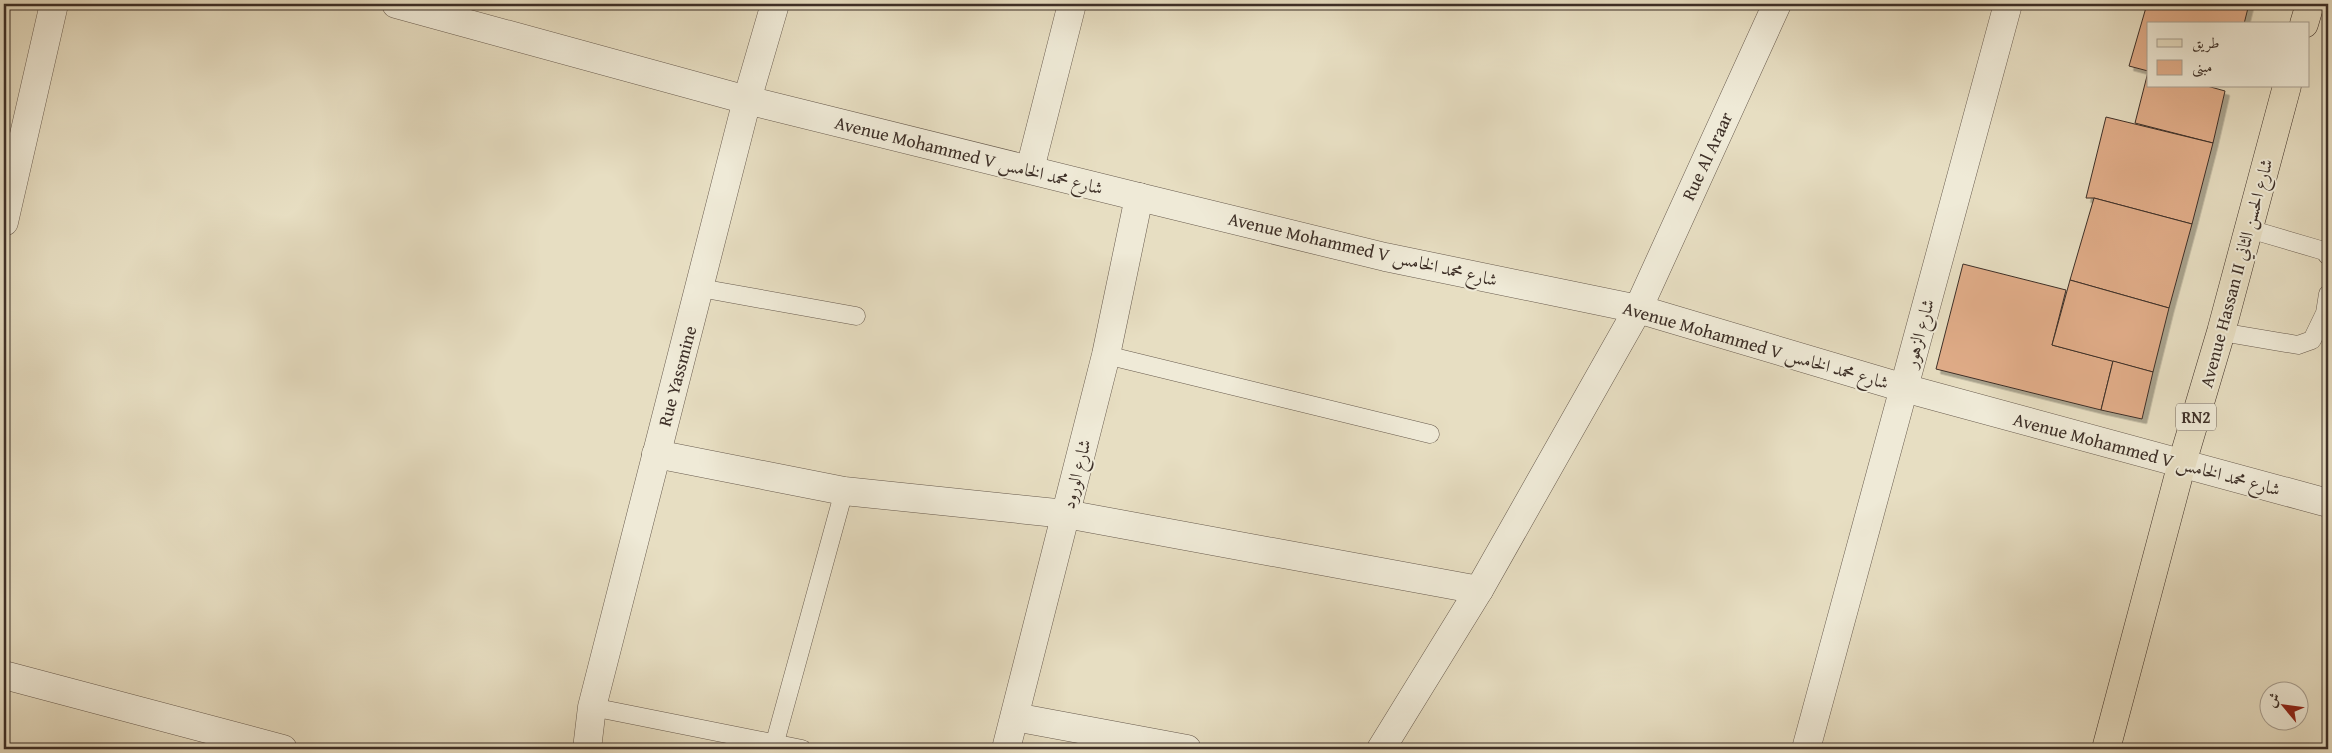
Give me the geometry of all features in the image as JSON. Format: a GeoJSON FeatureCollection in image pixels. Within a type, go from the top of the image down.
{"type":"FeatureCollection","features":[{"type":"Feature","properties":{"kind":"main road"},"geometry":{"type":"LineString","coordinates":[[2305,22],[2310,4]]}},
{"type":"Feature","properties":{"kind":"main road","name":"Avenue Hassan II شارع الحسن الثاني"},"geometry":{"type":"LineString","coordinates":[[2106,749],[2182,463],[2221,332],[2286,88]]}},
{"type":"Feature","properties":{"kind":"street"},"geometry":{"type":"LineString","coordinates":[[4,222],[54,4]]}},
{"type":"Feature","properties":{"kind":"street","name":"Avenue Mohammed V شارع محمد الخامس"},"geometry":{"type":"LineString","coordinates":[[396,4],[747,100],[1139,197],[1385,257],[1638,309],[1904,388],[2328,503]]}},
{"type":"Feature","properties":{"kind":"street","name":"Rue Yassmine"},"geometry":{"type":"LineString","coordinates":[[587,749],[592,707],[747,100],[775,4]]}},
{"type":"Feature","properties":{"kind":"street"},"geometry":{"type":"LineString","coordinates":[[1030,169],[1072,4]]}},
{"type":"Feature","properties":{"kind":"street","name":"Rue Al Araar"},"geometry":{"type":"LineString","coordinates":[[1381,749],[1479,590],[1638,309],[1777,4]]}},
{"type":"Feature","properties":{"kind":"street","name":"شارع الزهور"},"geometry":{"type":"LineString","coordinates":[[1806,749],[2008,4]]}},
{"type":"Feature","properties":{"kind":"street","name":"شارع الورود"},"geometry":{"type":"LineString","coordinates":[[1006,749],[1106,355],[1139,197]]}},
{"type":"Feature","properties":{"kind":"street"},"geometry":{"type":"LineString","coordinates":[[656,454],[844,491],[1066,514],[1479,590]]}},
{"type":"Feature","properties":{"kind":"street"},"geometry":{"type":"LineString","coordinates":[[4,675],[283,749]]}},
{"type":"Feature","properties":{"kind":"street"},"geometry":{"type":"LineString","coordinates":[[1015,716],[1186,749]]}},
{"type":"Feature","properties":{"kind":"lane"},"geometry":{"type":"LineString","coordinates":[[2249,229],[2324,251],[2328,256]]}},
{"type":"Feature","properties":{"kind":"lane"},"geometry":{"type":"LineString","coordinates":[[700,288],[856,316]]}},
{"type":"Feature","properties":{"kind":"lane"},"geometry":{"type":"LineString","coordinates":[[2221,332],[2298,345],[2312,340],[2325,313],[2328,294]]}},
{"type":"Feature","properties":{"kind":"lane"},"geometry":{"type":"LineString","coordinates":[[1106,355],[1430,434]]}},
{"type":"Feature","properties":{"kind":"lane"},"geometry":{"type":"LineString","coordinates":[[775,742],[844,491]]}},
{"type":"Feature","properties":{"kind":"lane"},"geometry":{"type":"LineString","coordinates":[[592,707],[775,742],[802,749]]}},
{"type":"Feature","properties":{"kind":"building"},"geometry":{"type":"Polygon","coordinates":[[[2147,4],[2249,4],[2244,22],[2147,22],[2147,71],[2129,66],[2147,4]]]}},
{"type":"Feature","properties":{"kind":"building"},"geometry":{"type":"Polygon","coordinates":[[[2147,76],[2147,88],[2214,88],[2225,91],[2213,143],[2135,123],[2147,76]]]}},
{"type":"Feature","properties":{"kind":"building"},"geometry":{"type":"Polygon","coordinates":[[[2106,117],[2213,143],[2192,224],[2094,198],[2086,198],[2106,117]]]}},
{"type":"Feature","properties":{"kind":"building"},"geometry":{"type":"Polygon","coordinates":[[[2094,198],[2192,224],[2169,308],[2070,280],[2094,198]]]}},
{"type":"Feature","properties":{"kind":"building"},"geometry":{"type":"Polygon","coordinates":[[[1963,264],[2066,290],[2052,345],[2113,361],[2101,410],[1936,369],[1963,264]]]}},
{"type":"Feature","properties":{"kind":"building"},"geometry":{"type":"Polygon","coordinates":[[[2070,280],[2169,308],[2153,372],[2052,345],[2070,280]]]}},
{"type":"Feature","properties":{"kind":"building"},"geometry":{"type":"Polygon","coordinates":[[[2113,361],[2153,372],[2142,419],[2101,410],[2113,361]]]}}]}
